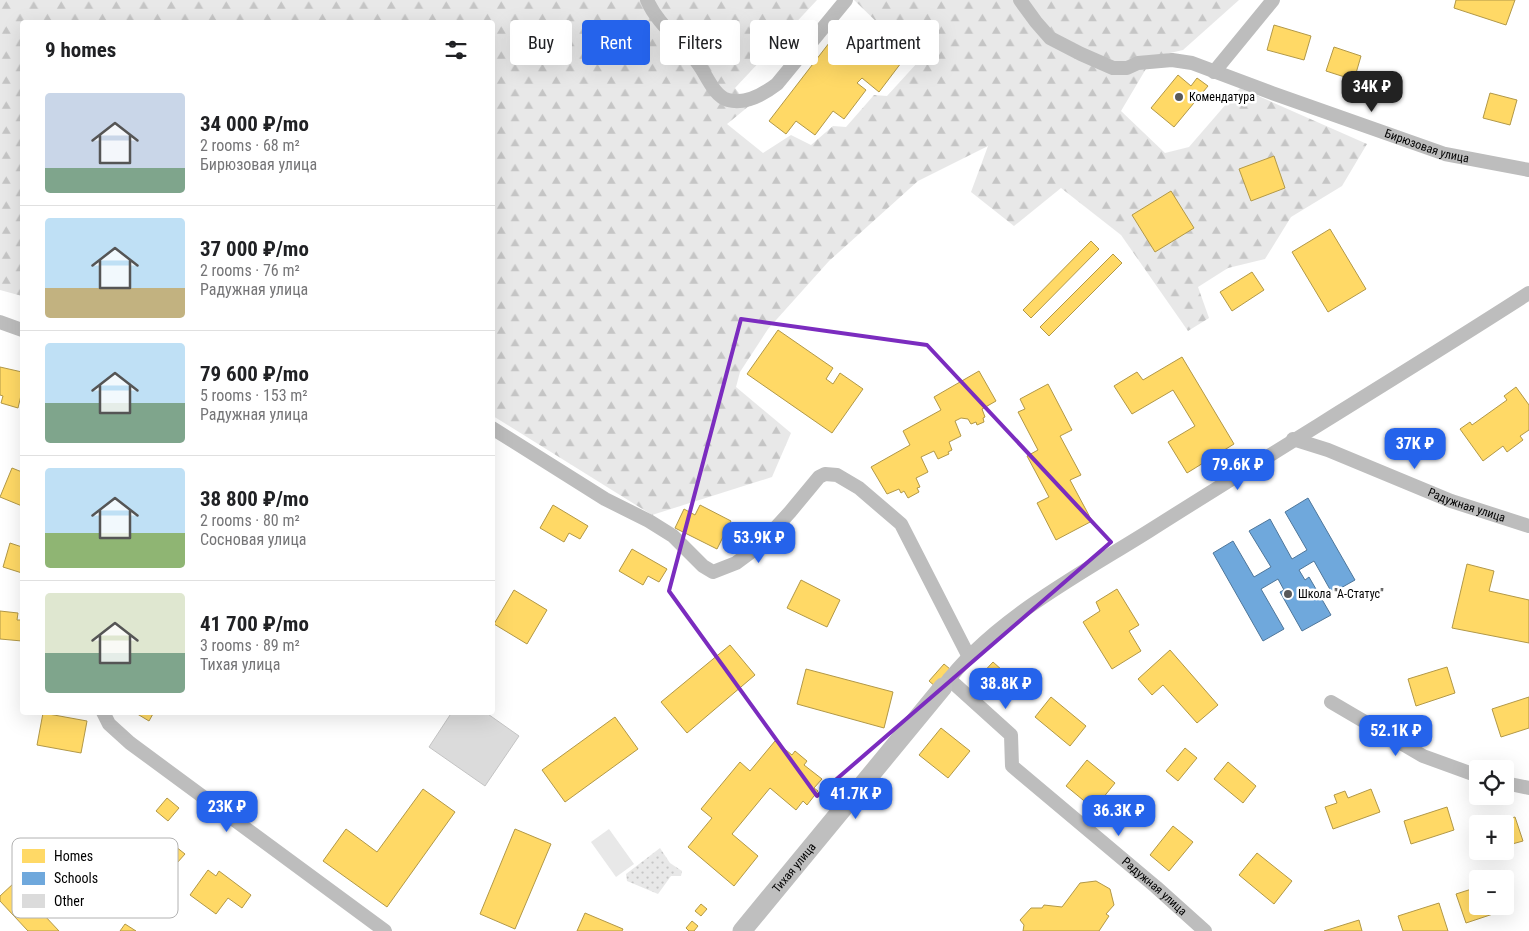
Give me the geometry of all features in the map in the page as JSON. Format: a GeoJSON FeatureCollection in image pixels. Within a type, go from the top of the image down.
{"type":"FeatureCollection","features":[{"type":"Feature","properties":{"kind":"street"},"geometry":{"type":"LineString","coordinates":[[647,0],[652,13],[698,63],[714,89],[727,100],[740,101],[764,94],[777,84],[846,0]]}},
{"type":"Feature","properties":{"kind":"street","name":"Бирюзовая улица"},"geometry":{"type":"LineString","coordinates":[[1020,0],[1050,38],[1113,68],[1126,68],[1138,64],[1172,60],[1192,62],[1214,72],[1445,154],[1529,170]]}},
{"type":"Feature","properties":{"kind":"street"},"geometry":{"type":"LineString","coordinates":[[1214,72],[1273,0]]}},
{"type":"Feature","properties":{"kind":"street"},"geometry":{"type":"LineString","coordinates":[[946,683],[969,657],[1021,612],[1293,439],[1529,293]]}},
{"type":"Feature","properties":{"kind":"street"},"geometry":{"type":"LineString","coordinates":[[0,322],[20,329]]}},
{"type":"Feature","properties":{"kind":"street"},"geometry":{"type":"LineString","coordinates":[[495,430],[605,499],[649,521],[673,536],[702,566],[713,572],[736,563],[759,546],[819,477],[825,474],[837,475],[859,488],[901,524],[969,657]]}},
{"type":"Feature","properties":{"kind":"street","name":"Радужная улица"},"geometry":{"type":"LineString","coordinates":[[1293,439],[1328,450],[1451,501],[1529,526]]}},
{"type":"Feature","properties":{"kind":"street","name":"Радужная улица"},"geometry":{"type":"LineString","coordinates":[[946,683],[1011,735],[1012,766],[1206,931]]}},
{"type":"Feature","properties":{"kind":"street","name":"Тихая улица"},"geometry":{"type":"LineString","coordinates":[[742,931],[946,683]]}},
{"type":"Feature","properties":{"kind":"street"},"geometry":{"type":"LineString","coordinates":[[1331,702],[1423,756],[1469,773]]}},
{"type":"Feature","properties":{"kind":"street"},"geometry":{"type":"LineString","coordinates":[[105,715],[109,724],[130,743],[385,931]]}},
{"type":"Feature","properties":{"kind":"street"},"geometry":{"type":"LineString","coordinates":[[1514,784],[1529,788]]}},
{"type":"Feature","properties":{"kind":"highlighted area"},"geometry":{"type":"Polygon","coordinates":[[[741,319],[927,345],[1111,542],[817,796],[669,591],[741,319]]]}},
{"type":"Feature","properties":{"kind":"green space"},"geometry":{"type":"Polygon","coordinates":[[[0,0],[817,0],[798,20],[750,20],[750,65],[756,65],[735,88],[749,106],[727,124],[763,153],[791,135],[811,145],[833,126],[846,127],[874,95],[887,96],[915,65],[939,65],[939,20],[875,20],[854,0],[1239,0],[1183,50],[1153,57],[1121,111],[1165,153],[1189,147],[1240,88],[1367,144],[1342,186],[1291,217],[1265,259],[1228,268],[1198,287],[1209,318],[1188,331],[1121,235],[1061,188],[1014,226],[971,192],[988,146],[918,181],[829,261],[768,329],[740,372],[736,387],[791,433],[772,477],[652,515],[495,417],[495,20],[20,20],[20,295],[0,290],[0,0]]]}},
{"type":"Feature","properties":{"kind":"green space"},"geometry":{"type":"Polygon","coordinates":[[[609,829],[634,864],[616,877],[591,842],[609,829]]]}},
{"type":"Feature","properties":{"kind":"green space"},"geometry":{"type":"Polygon","coordinates":[[[660,848],[670,863],[682,871],[681,876],[671,876],[658,894],[627,881],[626,874],[660,848]]]}},
{"type":"Feature","properties":{"kind":"building: Homes"},"geometry":{"type":"Polygon","coordinates":[[[1456,0],[1515,0],[1506,25],[1454,8],[1456,0]]]}},
{"type":"Feature","properties":{"kind":"building: Homes"},"geometry":{"type":"Polygon","coordinates":[[[1274,25],[1311,36],[1304,60],[1267,50],[1274,25]]]}},
{"type":"Feature","properties":{"kind":"building: Homes"},"geometry":{"type":"Polygon","coordinates":[[[828,44],[828,65],[899,65],[879,92],[862,78],[857,83],[866,90],[844,119],[833,111],[815,135],[796,121],[786,134],[769,121],[812,65],[818,65],[818,57],[828,44]]]}},
{"type":"Feature","properties":{"kind":"building: Homes"},"geometry":{"type":"Polygon","coordinates":[[[1334,47],[1361,56],[1354,80],[1326,71],[1334,47]]]}},
{"type":"Feature","properties":{"kind":"building: Homes","name":"Комендатура"},"geometry":{"type":"Polygon","coordinates":[[[1178,75],[1191,86],[1197,78],[1208,86],[1174,127],[1151,108],[1178,75]]]}},
{"type":"Feature","properties":{"kind":"building: Homes"},"geometry":{"type":"Polygon","coordinates":[[[1490,93],[1517,100],[1510,125],[1483,118],[1490,93]]]}},
{"type":"Feature","properties":{"kind":"building: Homes"},"geometry":{"type":"Polygon","coordinates":[[[1274,156],[1285,188],[1251,201],[1239,169],[1274,156]]]}},
{"type":"Feature","properties":{"kind":"building: Homes"},"geometry":{"type":"Polygon","coordinates":[[[1171,191],[1194,228],[1155,252],[1132,215],[1171,191]]]}},
{"type":"Feature","properties":{"kind":"building: Homes"},"geometry":{"type":"Polygon","coordinates":[[[1330,229],[1366,289],[1328,312],[1292,252],[1330,229]]]}},
{"type":"Feature","properties":{"kind":"building: Homes"},"geometry":{"type":"Polygon","coordinates":[[[1091,241],[1099,249],[1031,318],[1023,310],[1091,241]]]}},
{"type":"Feature","properties":{"kind":"building: Homes"},"geometry":{"type":"Polygon","coordinates":[[[1113,254],[1122,263],[1049,336],[1040,327],[1113,254]]]}},
{"type":"Feature","properties":{"kind":"building: Homes"},"geometry":{"type":"Polygon","coordinates":[[[1252,272],[1264,290],[1232,311],[1220,292],[1252,272]]]}},
{"type":"Feature","properties":{"kind":"building: Homes"},"geometry":{"type":"Polygon","coordinates":[[[778,330],[833,368],[826,379],[833,384],[840,373],[863,389],[832,433],[747,374],[778,330]]]}},
{"type":"Feature","properties":{"kind":"building: Homes"},"geometry":{"type":"Polygon","coordinates":[[[1182,357],[1234,444],[1187,473],[1168,442],[1195,426],[1173,390],[1132,414],[1114,386],[1137,372],[1143,380],[1182,357]]]}},
{"type":"Feature","properties":{"kind":"building: Homes"},"geometry":{"type":"Polygon","coordinates":[[[0,367],[20,372],[20,400],[18,408],[1,403],[3,396],[0,395],[0,367]]]}},
{"type":"Feature","properties":{"kind":"building: Homes"},"geometry":{"type":"Polygon","coordinates":[[[979,371],[996,401],[982,409],[985,417],[983,418],[984,422],[977,425],[976,422],[971,424],[968,419],[961,418],[955,421],[961,436],[949,442],[952,450],[948,452],[949,454],[938,459],[934,451],[921,457],[928,472],[916,478],[920,487],[917,488],[919,492],[908,498],[904,491],[901,493],[899,489],[887,494],[871,467],[910,445],[903,431],[941,410],[934,397],[979,371]]]}},
{"type":"Feature","properties":{"kind":"building: Homes"},"geometry":{"type":"Polygon","coordinates":[[[1048,384],[1072,430],[1060,436],[1081,475],[1070,480],[1092,521],[1056,540],[1037,503],[1049,497],[1027,456],[1038,450],[1018,412],[1025,409],[1020,399],[1048,384]]]}},
{"type":"Feature","properties":{"kind":"building: Homes"},"geometry":{"type":"Polygon","coordinates":[[[1516,387],[1529,405],[1529,430],[1520,436],[1523,440],[1507,452],[1503,446],[1483,461],[1460,429],[1470,422],[1472,425],[1507,400],[1504,396],[1516,387]]]}},
{"type":"Feature","properties":{"kind":"building: Homes"},"geometry":{"type":"Polygon","coordinates":[[[12,468],[20,471],[20,505],[0,497],[12,468]]]}},
{"type":"Feature","properties":{"kind":"building: Homes"},"geometry":{"type":"Polygon","coordinates":[[[553,505],[588,526],[580,539],[569,533],[564,542],[540,528],[553,505]]]}},
{"type":"Feature","properties":{"kind":"building: Homes"},"geometry":{"type":"Polygon","coordinates":[[[700,505],[731,521],[717,549],[675,528],[684,509],[695,515],[700,505]]]}},
{"type":"Feature","properties":{"kind":"building: Homes"},"geometry":{"type":"Polygon","coordinates":[[[10,543],[20,546],[20,572],[3,567],[10,543]]]}},
{"type":"Feature","properties":{"kind":"building: Homes"},"geometry":{"type":"Polygon","coordinates":[[[632,549],[667,569],[659,582],[648,576],[643,585],[619,571],[632,549]]]}},
{"type":"Feature","properties":{"kind":"building: Homes"},"geometry":{"type":"Polygon","coordinates":[[[1467,564],[1494,571],[1489,591],[1529,600],[1529,643],[1452,628],[1467,564]]]}},
{"type":"Feature","properties":{"kind":"building: Homes"},"geometry":{"type":"Polygon","coordinates":[[[801,580],[840,600],[827,627],[787,608],[801,580]]]}},
{"type":"Feature","properties":{"kind":"building: Homes"},"geometry":{"type":"Polygon","coordinates":[[[1117,589],[1139,625],[1129,631],[1141,651],[1112,669],[1083,622],[1100,611],[1096,602],[1117,589]]]}},
{"type":"Feature","properties":{"kind":"building: Homes"},"geometry":{"type":"Polygon","coordinates":[[[514,590],[547,610],[527,644],[495,625],[514,590]]]}},
{"type":"Feature","properties":{"kind":"building: Homes"},"geometry":{"type":"Polygon","coordinates":[[[0,611],[18,613],[20,641],[0,639],[0,611]]]}},
{"type":"Feature","properties":{"kind":"building: Homes"},"geometry":{"type":"Polygon","coordinates":[[[730,645],[755,675],[687,733],[661,702],[730,645]]]}},
{"type":"Feature","properties":{"kind":"building: Homes"},"geometry":{"type":"Polygon","coordinates":[[[1170,650],[1218,705],[1197,723],[1163,685],[1152,695],[1138,679],[1170,650]]]}},
{"type":"Feature","properties":{"kind":"building: Homes"},"geometry":{"type":"Polygon","coordinates":[[[993,662],[1012,679],[998,694],[979,677],[993,662]]]}},
{"type":"Feature","properties":{"kind":"building: Homes"},"geometry":{"type":"Polygon","coordinates":[[[944,664],[950,669],[936,687],[929,681],[944,664]]]}},
{"type":"Feature","properties":{"kind":"building: Homes"},"geometry":{"type":"Polygon","coordinates":[[[1447,667],[1455,693],[1416,706],[1408,679],[1447,667]]]}},
{"type":"Feature","properties":{"kind":"building: Homes"},"geometry":{"type":"Polygon","coordinates":[[[806,669],[893,692],[884,728],[797,704],[806,669]]]}},
{"type":"Feature","properties":{"kind":"building: Homes"},"geometry":{"type":"Polygon","coordinates":[[[1051,697],[1086,726],[1070,746],[1035,717],[1051,697]]]}},
{"type":"Feature","properties":{"kind":"building: Homes"},"geometry":{"type":"Polygon","coordinates":[[[1529,697],[1529,728],[1501,737],[1492,709],[1529,697]]]}},
{"type":"Feature","properties":{"kind":"building: Homes"},"geometry":{"type":"Polygon","coordinates":[[[43,715],[54,715],[87,721],[81,753],[37,745],[43,715]]]}},
{"type":"Feature","properties":{"kind":"building: Homes"},"geometry":{"type":"Polygon","coordinates":[[[139,715],[152,715],[149,721],[139,715]]]}},
{"type":"Feature","properties":{"kind":"building: Homes"},"geometry":{"type":"Polygon","coordinates":[[[615,717],[638,749],[565,802],[542,770],[615,717]]]}},
{"type":"Feature","properties":{"kind":"building: Homes"},"geometry":{"type":"Polygon","coordinates":[[[941,728],[970,751],[948,778],[919,755],[941,728]]]}},
{"type":"Feature","properties":{"kind":"building: Homes"},"geometry":{"type":"Polygon","coordinates":[[[775,741],[792,755],[795,751],[807,761],[804,765],[822,779],[814,788],[818,791],[807,805],[803,801],[796,810],[770,788],[732,834],[758,856],[734,886],[688,847],[712,818],[701,809],[740,762],[750,771],[775,741]]]}},
{"type":"Feature","properties":{"kind":"building: Homes"},"geometry":{"type":"Polygon","coordinates":[[[1185,748],[1197,758],[1178,781],[1166,771],[1185,748]]]}},
{"type":"Feature","properties":{"kind":"building: Homes"},"geometry":{"type":"Polygon","coordinates":[[[1087,760],[1115,783],[1094,809],[1066,786],[1087,760]]]}},
{"type":"Feature","properties":{"kind":"building: Homes"},"geometry":{"type":"Polygon","coordinates":[[[1228,762],[1256,786],[1243,803],[1214,779],[1228,762]]]}},
{"type":"Feature","properties":{"kind":"building: Homes"},"geometry":{"type":"Polygon","coordinates":[[[423,789],[455,812],[387,907],[323,861],[346,829],[377,852],[423,789]]]}},
{"type":"Feature","properties":{"kind":"building: Homes"},"geometry":{"type":"Polygon","coordinates":[[[1371,789],[1380,812],[1333,829],[1325,807],[1337,803],[1334,795],[1345,791],[1348,798],[1371,789]]]}},
{"type":"Feature","properties":{"kind":"building: Homes"},"geometry":{"type":"Polygon","coordinates":[[[167,798],[179,808],[168,821],[156,811],[167,798]]]}},
{"type":"Feature","properties":{"kind":"building: Homes"},"geometry":{"type":"Polygon","coordinates":[[[1447,807],[1454,830],[1411,844],[1404,821],[1447,807]]]}},
{"type":"Feature","properties":{"kind":"building: Homes"},"geometry":{"type":"Polygon","coordinates":[[[1514,817],[1523,841],[1514,844],[1514,817]]]}},
{"type":"Feature","properties":{"kind":"building: Homes"},"geometry":{"type":"Polygon","coordinates":[[[1173,826],[1193,842],[1169,871],[1150,855],[1173,826]]]}},
{"type":"Feature","properties":{"kind":"building: Homes"},"geometry":{"type":"Polygon","coordinates":[[[515,829],[551,844],[515,929],[480,914],[515,829]]]}},
{"type":"Feature","properties":{"kind":"building: Homes"},"geometry":{"type":"Polygon","coordinates":[[[178,848],[185,854],[178,862],[178,848]]]}},
{"type":"Feature","properties":{"kind":"building: Homes"},"geometry":{"type":"Polygon","coordinates":[[[1257,853],[1292,881],[1274,904],[1239,875],[1257,853]]]}},
{"type":"Feature","properties":{"kind":"building: Homes"},"geometry":{"type":"Polygon","coordinates":[[[208,870],[216,876],[219,871],[251,895],[242,908],[228,898],[216,914],[190,895],[208,870]]]}},
{"type":"Feature","properties":{"kind":"building: Homes"},"geometry":{"type":"Polygon","coordinates":[[[1096,881],[1110,889],[1114,905],[1106,914],[1109,916],[1099,931],[1023,931],[1024,925],[1020,920],[1031,908],[1042,908],[1044,905],[1062,907],[1080,883],[1096,881]]]}},
{"type":"Feature","properties":{"kind":"building: Homes"},"geometry":{"type":"Polygon","coordinates":[[[12,885],[12,914],[0,901],[0,896],[12,885]]]}},
{"type":"Feature","properties":{"kind":"building: Homes"},"geometry":{"type":"Polygon","coordinates":[[[1469,890],[1469,915],[1490,915],[1466,923],[1456,894],[1469,890]]]}},
{"type":"Feature","properties":{"kind":"building: Homes"},"geometry":{"type":"Polygon","coordinates":[[[1439,903],[1448,931],[1403,931],[1398,916],[1439,903]]]}},
{"type":"Feature","properties":{"kind":"building: Homes"},"geometry":{"type":"Polygon","coordinates":[[[701,904],[707,909],[701,916],[695,911],[701,904]]]}},
{"type":"Feature","properties":{"kind":"building: Homes"},"geometry":{"type":"Polygon","coordinates":[[[585,913],[623,929],[622,931],[577,931],[585,913]]]}},
{"type":"Feature","properties":{"kind":"building: Homes"},"geometry":{"type":"Polygon","coordinates":[[[16,918],[47,918],[59,931],[28,931],[16,918]]]}},
{"type":"Feature","properties":{"kind":"building: Homes"},"geometry":{"type":"Polygon","coordinates":[[[1359,920],[1362,931],[1324,931],[1359,920]]]}},
{"type":"Feature","properties":{"kind":"building: Homes"},"geometry":{"type":"Polygon","coordinates":[[[692,921],[698,926],[694,931],[689,931],[686,928],[692,921]]]}},
{"type":"Feature","properties":{"kind":"building: Homes"},"geometry":{"type":"Polygon","coordinates":[[[125,924],[136,931],[120,931],[125,924]]]}},
{"type":"Feature","properties":{"kind":"building: Schools"},"geometry":{"type":"Polygon","coordinates":[[[1308,498],[1355,580],[1332,593],[1314,561],[1299,570],[1305,580],[1309,577],[1331,615],[1302,631],[1280,592],[1284,590],[1278,579],[1261,589],[1284,629],[1263,641],[1213,553],[1233,541],[1254,577],[1271,567],[1249,531],[1270,519],[1292,559],[1307,550],[1285,512],[1308,498]]]}},
{"type":"Feature","properties":{"kind":"building: Other"},"geometry":{"type":"Polygon","coordinates":[[[450,715],[489,715],[519,736],[485,786],[429,747],[450,715]]]}},
{"type":"Feature","properties":{"kind":"place","name":"Комендатура"},"geometry":{"type":"Point","coordinates":[1179,97]}},
{"type":"Feature","properties":{"kind":"place","name":"Школа \"А-Статус\""},"geometry":{"type":"Point","coordinates":[1288,594]}}]}
